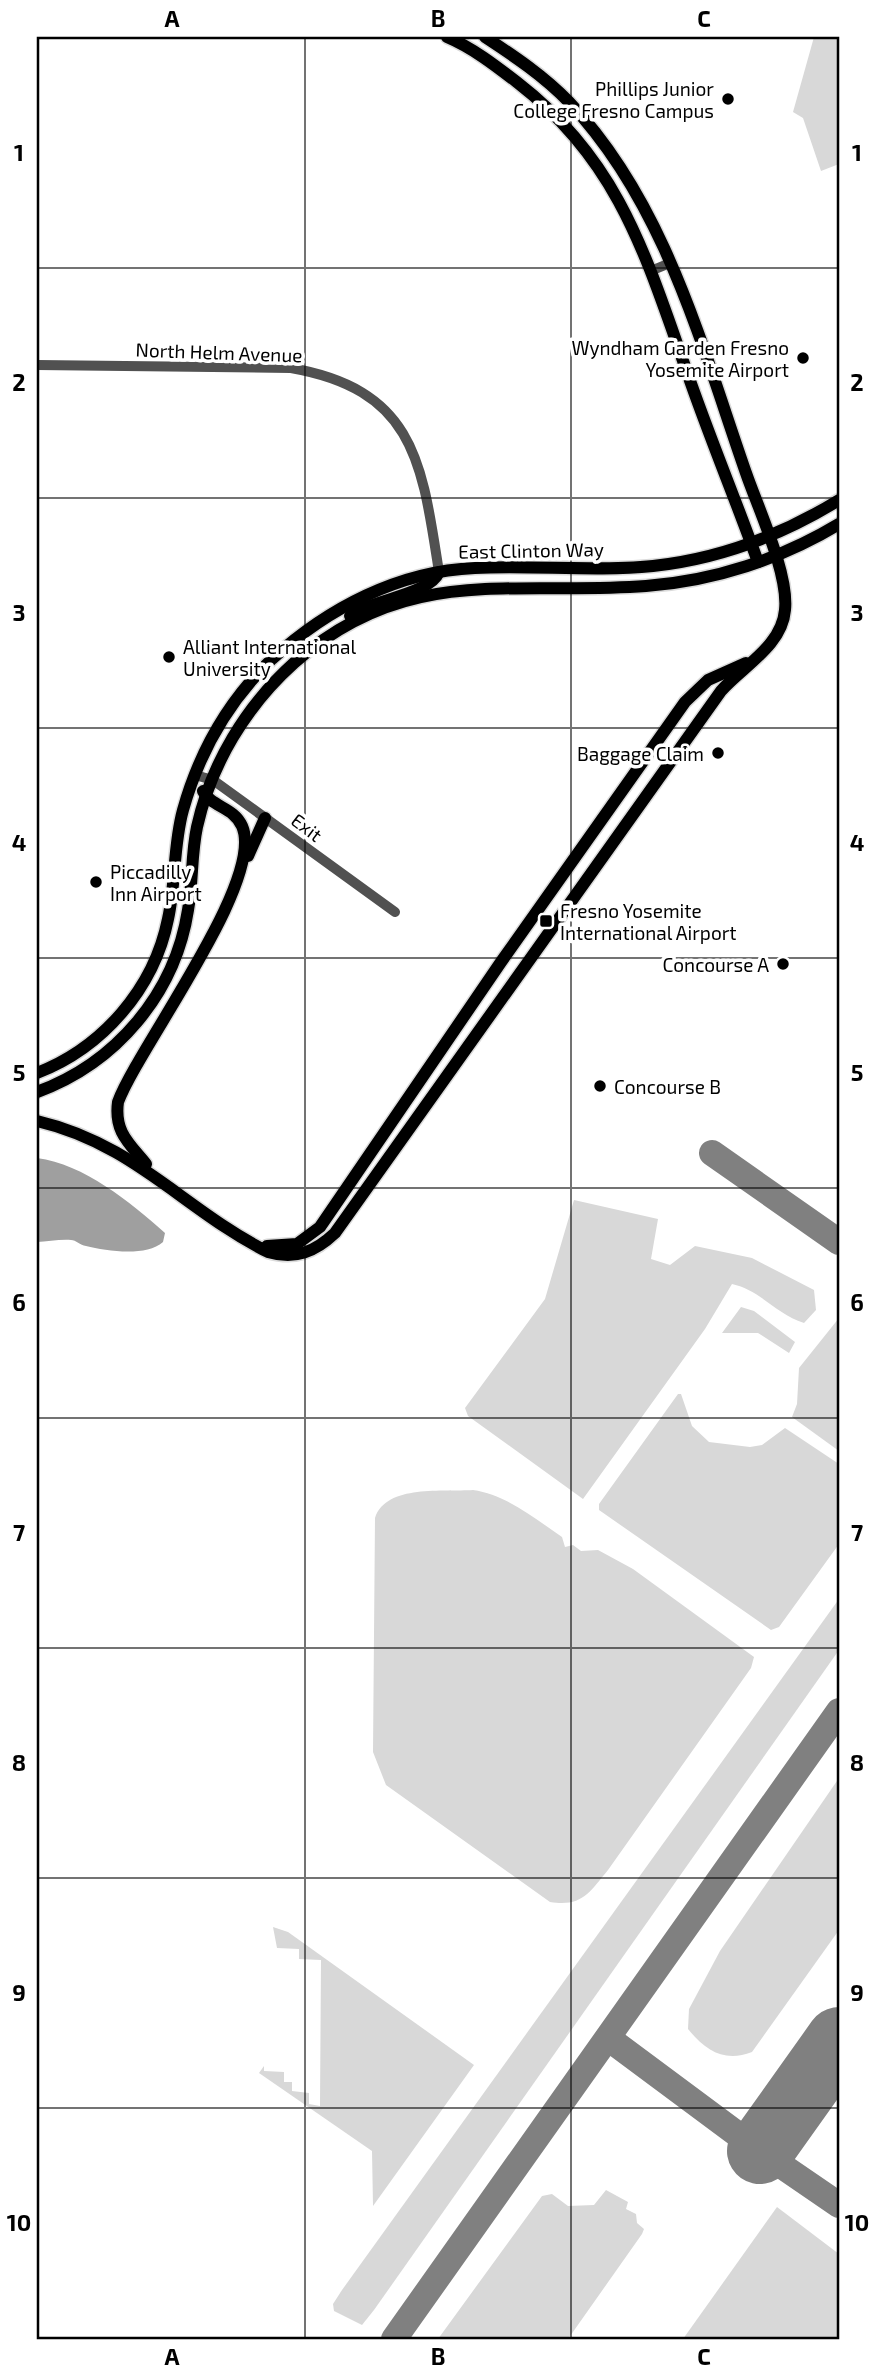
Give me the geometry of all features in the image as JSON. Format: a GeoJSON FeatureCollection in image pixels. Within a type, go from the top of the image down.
{"type":"FeatureCollection","features":[{"type":"Feature","properties":{"kind":"main road"},"geometry":{"type":"LineString","coordinates":[[447,37],[499,68],[541,100],[589,152],[622,203],[653,270],[687,374],[758,562]]}},
{"type":"Feature","properties":{"kind":"main road"},"geometry":{"type":"LineString","coordinates":[[37,1121],[91,1137],[157,1177],[249,1242],[268,1252],[293,1256],[316,1248],[335,1233],[721,691],[768,647],[780,630],[786,611],[785,590],[768,536],[670,263],[638,193],[604,143],[568,101],[530,68],[485,37]]}},
{"type":"Feature","properties":{"kind":"main road","name":"East Clinton Way"},"geometry":{"type":"LineString","coordinates":[[37,1073],[94,1041],[133,999],[151,968],[168,919],[178,831],[195,775],[208,745],[229,709],[262,670],[295,639],[324,618],[400,581],[439,572],[475,568],[650,566],[707,556],[752,543],[839,500]]}},
{"type":"Feature","properties":{"kind":"main road","name":"East Clinton Way"},"geometry":{"type":"LineString","coordinates":[[37,1093],[76,1074],[110,1050],[135,1024],[159,992],[176,954],[185,924],[197,828],[206,797],[235,732],[258,700],[296,662],[333,634],[388,607],[445,591],[476,588],[648,586],[708,577],[758,562],[839,524]]}},
{"type":"Feature","properties":{"kind":"main road"},"geometry":{"type":"LineString","coordinates":[[333,634],[352,614],[380,601],[425,587],[433,582],[439,572]]}},
{"type":"Feature","properties":{"kind":"main road"},"geometry":{"type":"LineString","coordinates":[[249,1242],[285,1247],[297,1244],[320,1227],[472,1004],[685,702],[708,680],[724,670],[752,661]]}},
{"type":"Feature","properties":{"kind":"main road"},"geometry":{"type":"LineString","coordinates":[[195,775],[206,797],[231,811],[243,827],[245,849],[235,883]]}},
{"type":"Feature","properties":{"kind":"main road"},"geometry":{"type":"LineString","coordinates":[[157,1177],[123,1138],[117,1121],[118,1102],[197,965],[265,817]]}},
{"type":"Feature","properties":{"kind":"main road"},"geometry":{"type":"LineString","coordinates":[[472,1004],[489,1017]]}},
{"type":"Feature","properties":{"kind":"street"},"geometry":{"type":"LineString","coordinates":[[653,270],[670,263]]}},
{"type":"Feature","properties":{"kind":"street","name":"North Helm Avenue"},"geometry":{"type":"LineString","coordinates":[[37,365],[291,368],[325,375],[352,386],[385,411],[418,460],[426,491],[439,572]]}},
{"type":"Feature","properties":{"kind":"street","name":"Exit"},"geometry":{"type":"LineString","coordinates":[[195,775],[213,780],[395,912]]}},
{"type":"Feature","properties":{"kind":"shaded area"},"geometry":{"type":"Polygon","coordinates":[[[814,37],[839,37],[839,164],[821,171],[803,118],[793,112],[814,37]]]}},
{"type":"Feature","properties":{"kind":"shaded area"},"geometry":{"type":"Polygon","coordinates":[[[37,1158],[72,1168],[106,1186],[165,1233],[163,1242],[147,1250],[126,1252],[95,1248],[71,1240],[37,1242],[37,1158]]]}},
{"type":"Feature","properties":{"kind":"shaded area"},"geometry":{"type":"Polygon","coordinates":[[[574,1200],[658,1219],[651,1259],[670,1265],[695,1246],[752,1258],[814,1290],[816,1310],[804,1323],[785,1314],[751,1291],[732,1284],[705,1329],[583,1499],[468,1416],[465,1408],[545,1299],[574,1200]]]}},
{"type":"Feature","properties":{"kind":"shaded area"},"geometry":{"type":"Polygon","coordinates":[[[741,1307],[754,1311],[795,1342],[789,1353],[758,1333],[722,1333],[741,1307]]]}},
{"type":"Feature","properties":{"kind":"shaded area"},"geometry":{"type":"Polygon","coordinates":[[[839,1318],[839,1451],[792,1417],[797,1404],[799,1368],[839,1318]]]}},
{"type":"Feature","properties":{"kind":"shaded area"},"geometry":{"type":"Polygon","coordinates":[[[678,1394],[681,1394],[692,1426],[709,1442],[750,1447],[762,1445],[785,1428],[839,1464],[839,1544],[779,1627],[771,1630],[599,1510],[599,1504],[678,1394]]]}},
{"type":"Feature","properties":{"kind":"shaded area"},"geometry":{"type":"Polygon","coordinates":[[[473,1490],[520,1508],[562,1537],[565,1547],[573,1545],[581,1551],[598,1550],[633,1569],[754,1657],[751,1668],[608,1870],[590,1892],[570,1902],[550,1902],[386,1785],[373,1752],[375,1518],[381,1507],[403,1495],[473,1490]]]}},
{"type":"Feature","properties":{"kind":"shaded area"},"geometry":{"type":"Polygon","coordinates":[[[839,1599],[839,1650],[374,2310],[362,2325],[334,2311],[333,2304],[342,2290],[839,1599]]]}},
{"type":"Feature","properties":{"kind":"shaded area"},"geometry":{"type":"Polygon","coordinates":[[[839,1778],[839,1930],[752,2052],[733,2056],[716,2052],[701,2043],[688,2029],[689,2009],[720,1951],[839,1778]]]}},
{"type":"Feature","properties":{"kind":"shaded area"},"geometry":{"type":"Polygon","coordinates":[[[273,1927],[288,1932],[474,2065],[373,2206],[372,2151],[259,2073],[264,2066],[264,2071],[284,2072],[284,2082],[292,2082],[292,2091],[309,2093],[309,2104],[320,2106],[321,1960],[299,1959],[299,1949],[277,1948],[273,1927]]]}},
{"type":"Feature","properties":{"kind":"shaded area"},"geometry":{"type":"Polygon","coordinates":[[[606,2190],[628,2202],[626,2209],[636,2214],[637,2223],[644,2229],[568,2339],[438,2339],[542,2196],[552,2194],[568,2206],[594,2205],[606,2190]]]}},
{"type":"Feature","properties":{"kind":"shaded area"},"geometry":{"type":"Polygon","coordinates":[[[777,2207],[839,2254],[839,2339],[683,2339],[777,2207]]]}},
{"type":"Feature","properties":{"kind":"taxiway"},"geometry":{"type":"LineString","coordinates":[[712,1153],[839,1242]]}},
{"type":"Feature","properties":{"kind":"taxiway"},"geometry":{"type":"LineString","coordinates":[[394,2339],[839,1711]]}},
{"type":"Feature","properties":{"kind":"taxiway"},"geometry":{"type":"LineString","coordinates":[[608,2038],[760,2151],[839,2205]]}},
{"type":"Feature","properties":{"kind":"runway"},"geometry":{"type":"LineString","coordinates":[[760,2151],[839,2040]]}},
{"type":"Feature","properties":{"kind":"place","name":"Phillips Junior College Fresno Campus"},"geometry":{"type":"Point","coordinates":[728,99]}},
{"type":"Feature","properties":{"kind":"place","name":"Wyndham Garden Fresno Yosemite Airport"},"geometry":{"type":"Point","coordinates":[803,358]}},
{"type":"Feature","properties":{"kind":"place","name":"Alliant International University"},"geometry":{"type":"Point","coordinates":[169,657]}},
{"type":"Feature","properties":{"kind":"place","name":"Baggage Claim"},"geometry":{"type":"Point","coordinates":[718,753]}},
{"type":"Feature","properties":{"kind":"place","name":"Piccadilly Inn Airport"},"geometry":{"type":"Point","coordinates":[96,882]}},
{"type":"Feature","properties":{"kind":"place","name":"Fresno Yosemite International Airport"},"geometry":{"type":"Point","coordinates":[546,921]}},
{"type":"Feature","properties":{"kind":"place","name":"Concourse A"},"geometry":{"type":"Point","coordinates":[783,964]}},
{"type":"Feature","properties":{"kind":"place","name":"Concourse B"},"geometry":{"type":"Point","coordinates":[600,1086]}}]}
